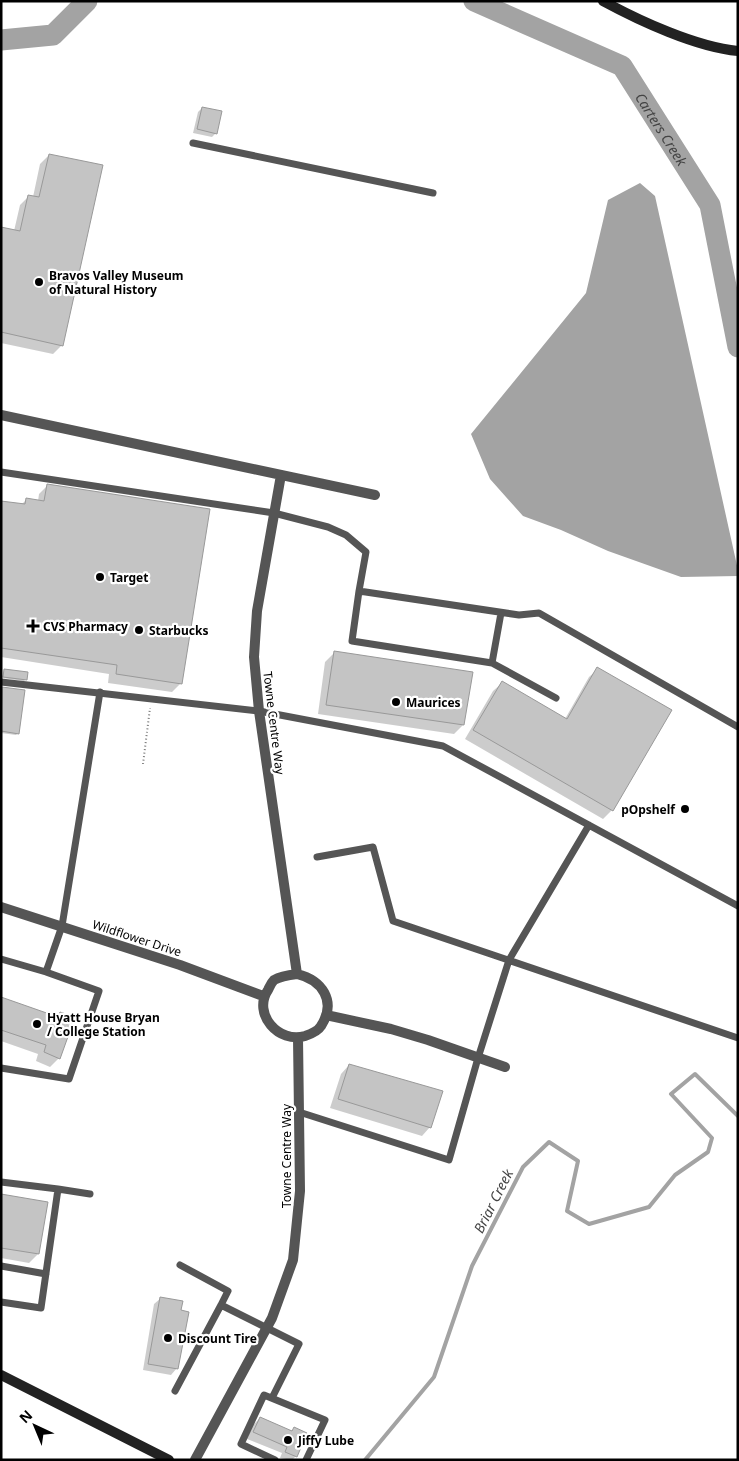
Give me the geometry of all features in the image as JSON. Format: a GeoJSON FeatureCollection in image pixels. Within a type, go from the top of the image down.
{"type":"FeatureCollection","features":[{"type":"Feature","properties":{"kind":"main road"},"geometry":{"type":"LineString","coordinates":[[603,1],[642,21],[684,38],[738,51]]}},
{"type":"Feature","properties":{"kind":"main road"},"geometry":{"type":"LineString","coordinates":[[1,1376],[169,1460]]}},
{"type":"Feature","properties":{"kind":"street"},"geometry":{"type":"LineString","coordinates":[[1,415],[375,495]]}},
{"type":"Feature","properties":{"kind":"street","name":"Towne Centre Way"},"geometry":{"type":"LineString","coordinates":[[282,475],[257,611],[254,656],[259,710],[297,974]]}},
{"type":"Feature","properties":{"kind":"street","name":"Wildflower Drive"},"geometry":{"type":"LineString","coordinates":[[1,907],[180,965],[263,996]]}},
{"type":"Feature","properties":{"kind":"street"},"geometry":{"type":"LineString","coordinates":[[297,974],[310,978],[321,988],[328,1001],[326,1015],[320,1027],[310,1034],[298,1038],[285,1036],[269,1024],[264,1014],[263,996],[273,981],[283,976],[297,974]]}},
{"type":"Feature","properties":{"kind":"street"},"geometry":{"type":"LineString","coordinates":[[326,1015],[391,1030],[505,1068]]}},
{"type":"Feature","properties":{"kind":"street","name":"Towne Centre Way"},"geometry":{"type":"LineString","coordinates":[[195,1460],[272,1318],[293,1260],[300,1191],[298,1038]]}},
{"type":"Feature","properties":{"kind":"lane"},"geometry":{"type":"LineString","coordinates":[[193,143],[433,193]]}},
{"type":"Feature","properties":{"kind":"lane"},"geometry":{"type":"LineString","coordinates":[[1,472],[274,513],[328,526],[346,535],[366,552],[352,642],[492,663],[556,698]]}},
{"type":"Feature","properties":{"kind":"lane"},"geometry":{"type":"LineString","coordinates":[[359,591],[501,613],[519,615],[539,613],[738,727]]}},
{"type":"Feature","properties":{"kind":"lane"},"geometry":{"type":"LineString","coordinates":[[492,663],[501,613]]}},
{"type":"Feature","properties":{"kind":"lane"},"geometry":{"type":"LineString","coordinates":[[1,682],[259,710],[443,746],[738,906]]}},
{"type":"Feature","properties":{"kind":"lane"},"geometry":{"type":"LineString","coordinates":[[46,972],[62,926],[100,692]]}},
{"type":"Feature","properties":{"kind":"lane"},"geometry":{"type":"LineString","coordinates":[[299,1112],[449,1160],[478,1058],[509,960],[589,825]]}},
{"type":"Feature","properties":{"kind":"lane"},"geometry":{"type":"LineString","coordinates":[[316,857],[373,847],[393,921],[738,1038]]}},
{"type":"Feature","properties":{"kind":"lane"},"geometry":{"type":"LineString","coordinates":[[1,959],[46,972],[99,991],[69,1079],[1,1068]]}},
{"type":"Feature","properties":{"kind":"lane"},"geometry":{"type":"LineString","coordinates":[[1,1182],[90,1194]]}},
{"type":"Feature","properties":{"kind":"lane"},"geometry":{"type":"LineString","coordinates":[[1,1302],[41,1308],[58,1190]]}},
{"type":"Feature","properties":{"kind":"lane"},"geometry":{"type":"LineString","coordinates":[[174,1391],[228,1291],[180,1265]]}},
{"type":"Feature","properties":{"kind":"lane"},"geometry":{"type":"LineString","coordinates":[[1,1266],[46,1274]]}},
{"type":"Feature","properties":{"kind":"lane"},"geometry":{"type":"LineString","coordinates":[[221,1305],[299,1344],[272,1398]]}},
{"type":"Feature","properties":{"kind":"lane"},"geometry":{"type":"LineString","coordinates":[[275,1460],[241,1444],[264,1395],[324,1420],[306,1460]]}},
{"type":"Feature","properties":{"kind":"path"},"geometry":{"type":"LineString","coordinates":[[143,764],[151,698]]}},
{"type":"Feature","properties":{"kind":"shaded area"},"geometry":{"type":"Polygon","coordinates":[[[640,183],[655,196],[738,576],[681,577],[608,551],[561,530],[523,516],[490,479],[471,434],[586,293],[608,200],[640,183]]]}},
{"type":"Feature","properties":{"kind":"building"},"geometry":{"type":"Polygon","coordinates":[[[202,107],[222,111],[217,134],[197,129],[202,107]]]}},
{"type":"Feature","properties":{"kind":"building","name":"Bravos Valley Museum of Natural History"},"geometry":{"type":"Polygon","coordinates":[[[49,154],[103,165],[63,346],[1,332],[1,227],[20,231],[28,195],[39,197],[49,154]]]}},
{"type":"Feature","properties":{"kind":"building","name":"Target"},"geometry":{"type":"Polygon","coordinates":[[[47,484],[210,509],[182,684],[116,674],[117,665],[1,648],[1,501],[25,504],[26,498],[44,501],[47,484]]]}},
{"type":"Feature","properties":{"kind":"building"},"geometry":{"type":"Polygon","coordinates":[[[334,651],[473,672],[464,725],[326,705],[334,651]]]}},
{"type":"Feature","properties":{"kind":"building"},"geometry":{"type":"Polygon","coordinates":[[[597,667],[672,710],[613,811],[473,730],[502,681],[567,719],[597,667]]]}},
{"type":"Feature","properties":{"kind":"building"},"geometry":{"type":"Polygon","coordinates":[[[4,669],[28,672],[27,680],[3,677],[4,669]]]}},
{"type":"Feature","properties":{"kind":"building"},"geometry":{"type":"Polygon","coordinates":[[[2,687],[25,690],[19,734],[1,731],[2,687]]]}},
{"type":"Feature","properties":{"kind":"building","name":"Hyatt House Bryan / College Station"},"geometry":{"type":"Polygon","coordinates":[[[1,997],[58,1017],[60,1012],[75,1017],[60,1059],[44,1052],[46,1045],[1,1030],[1,997]]]}},
{"type":"Feature","properties":{"kind":"building"},"geometry":{"type":"Polygon","coordinates":[[[349,1064],[443,1091],[431,1128],[338,1099],[349,1064]]]}},
{"type":"Feature","properties":{"kind":"building"},"geometry":{"type":"Polygon","coordinates":[[[1,1194],[48,1202],[39,1254],[1,1248],[1,1194]]]}},
{"type":"Feature","properties":{"kind":"building","name":"Discount Tire"},"geometry":{"type":"Polygon","coordinates":[[[160,1297],[183,1301],[181,1310],[189,1312],[178,1369],[148,1364],[160,1297]]]}},
{"type":"Feature","properties":{"kind":"building","name":"Jiffy Lube"},"geometry":{"type":"Polygon","coordinates":[[[260,1417],[292,1431],[294,1427],[307,1433],[297,1457],[285,1452],[287,1447],[253,1432],[260,1417]]]}},
{"type":"Feature","properties":{"kind":"waterway","name":"Carters Creek"},"geometry":{"type":"LineString","coordinates":[[1,40],[53,35],[87,1]]}},
{"type":"Feature","properties":{"kind":"waterway","name":"Carters Creek"},"geometry":{"type":"LineString","coordinates":[[474,1],[622,66],[710,205],[738,347]]}},
{"type":"Feature","properties":{"kind":"waterway","name":"Briar Creek"},"geometry":{"type":"LineString","coordinates":[[365,1460],[434,1377],[472,1266],[523,1167],[549,1142],[578,1161],[567,1211],[589,1224],[649,1207],[675,1175],[708,1152],[712,1138],[671,1094],[695,1074],[738,1116]]}},
{"type":"Feature","properties":{"kind":"place","name":"Bravos Valley Museum of Natural History"},"geometry":{"type":"Point","coordinates":[39,282]}},
{"type":"Feature","properties":{"kind":"place","name":"Target"},"geometry":{"type":"Point","coordinates":[100,577]}},
{"type":"Feature","properties":{"kind":"place","name":"CVS Pharmacy"},"geometry":{"type":"Point","coordinates":[33,626]}},
{"type":"Feature","properties":{"kind":"place","name":"Starbucks"},"geometry":{"type":"Point","coordinates":[139,630]}},
{"type":"Feature","properties":{"kind":"place","name":"Maurices"},"geometry":{"type":"Point","coordinates":[396,702]}},
{"type":"Feature","properties":{"kind":"place","name":"pOpshelf"},"geometry":{"type":"Point","coordinates":[685,809]}},
{"type":"Feature","properties":{"kind":"place","name":"Hyatt House Bryan / College Station"},"geometry":{"type":"Point","coordinates":[37,1024]}},
{"type":"Feature","properties":{"kind":"place","name":"Discount Tire"},"geometry":{"type":"Point","coordinates":[168,1338]}},
{"type":"Feature","properties":{"kind":"place","name":"Jiffy Lube"},"geometry":{"type":"Point","coordinates":[288,1440]}}]}
